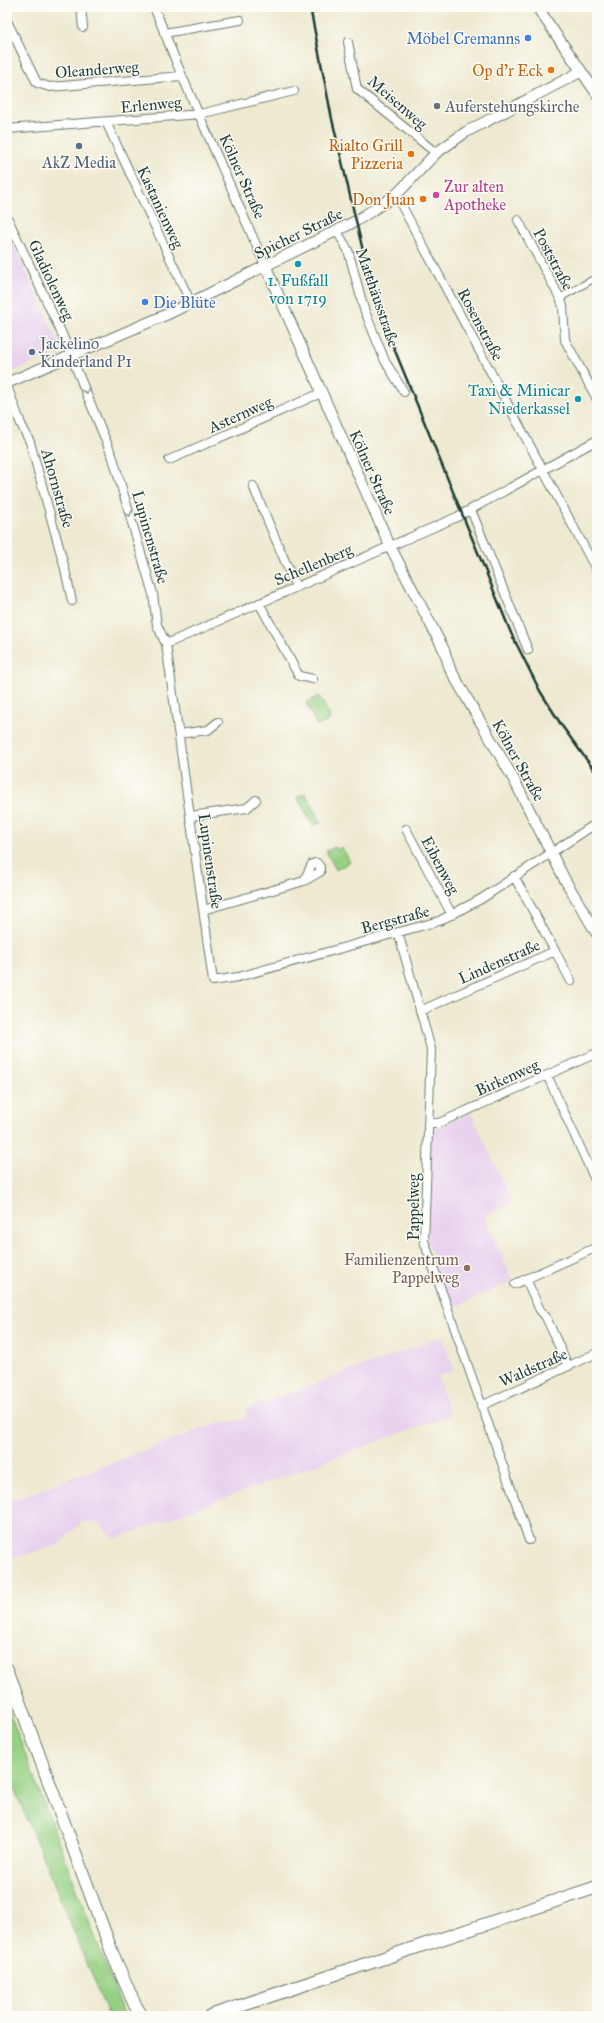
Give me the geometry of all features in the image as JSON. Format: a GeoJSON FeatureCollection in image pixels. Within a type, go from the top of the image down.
{"type":"FeatureCollection","features":[{"type":"Feature","properties":{"kind":"main road"},"geometry":{"type":"LineString","coordinates":[[7,1669],[113,1955],[135,2005],[142,2016]]}},
{"type":"Feature","properties":{"kind":"main road"},"geometry":{"type":"LineString","coordinates":[[210,2016],[597,1887]]}},
{"type":"Feature","properties":{"kind":"main road"},"geometry":{"type":"LineString","coordinates":[[113,1955],[130,2016]]}},
{"type":"Feature","properties":{"kind":"street"},"geometry":{"type":"LineString","coordinates":[[81,7],[83,27]]}},
{"type":"Feature","properties":{"kind":"street","name":"Kölner Straße"},"geometry":{"type":"LineString","coordinates":[[154,7],[182,76],[390,546],[444,650],[450,669],[513,778],[565,880],[597,934]]}},
{"type":"Feature","properties":{"kind":"street"},"geometry":{"type":"LineString","coordinates":[[537,7],[580,72],[597,94]]}},
{"type":"Feature","properties":{"kind":"street"},"geometry":{"type":"LineString","coordinates":[[164,33],[240,20]]}},
{"type":"Feature","properties":{"kind":"street","name":"Oleanderweg"},"geometry":{"type":"LineString","coordinates":[[7,21],[37,83],[50,87],[182,76]]}},
{"type":"Feature","properties":{"kind":"street","name":"Meisenweg"},"geometry":{"type":"LineString","coordinates":[[348,42],[357,89],[436,153]]}},
{"type":"Feature","properties":{"kind":"street","name":"Spicher Straße"},"geometry":{"type":"LineString","coordinates":[[7,384],[191,303],[265,265],[337,231],[368,214],[396,195],[436,153],[466,132],[580,72]]}},
{"type":"Feature","properties":{"kind":"street","name":"Erlenweg"},"geometry":{"type":"LineString","coordinates":[[7,129],[200,114],[294,91]]}},
{"type":"Feature","properties":{"kind":"street","name":"Kastanienweg"},"geometry":{"type":"LineString","coordinates":[[106,122],[191,303]]}},
{"type":"Feature","properties":{"kind":"street","name":"Rosenstraße"},"geometry":{"type":"LineString","coordinates":[[396,195],[597,571]]}},
{"type":"Feature","properties":{"kind":"street","name":"Gladiolenweg"},"geometry":{"type":"LineString","coordinates":[[7,217],[71,355]]}},
{"type":"Feature","properties":{"kind":"street","name":"Poststraße"},"geometry":{"type":"LineString","coordinates":[[518,220],[560,298],[563,306],[565,340],[597,399]]}},
{"type":"Feature","properties":{"kind":"street","name":"Matthäusstraße"},"geometry":{"type":"LineString","coordinates":[[337,231],[348,250],[364,309],[385,361],[404,392]]}},
{"type":"Feature","properties":{"kind":"street"},"geometry":{"type":"LineString","coordinates":[[560,298],[597,278]]}},
{"type":"Feature","properties":{"kind":"street","name":"Lupinenstraße"},"geometry":{"type":"LineString","coordinates":[[71,355],[113,458],[151,587],[158,625],[166,644],[209,945]]}},
{"type":"Feature","properties":{"kind":"street","name":"Ahornstraße"},"geometry":{"type":"LineString","coordinates":[[7,384],[21,424],[30,442],[62,558],[72,601]]}},
{"type":"Feature","properties":{"kind":"street","name":"Asternweg"},"geometry":{"type":"LineString","coordinates":[[169,460],[321,393]]}},
{"type":"Feature","properties":{"kind":"street","name":"Schellenberg"},"geometry":{"type":"LineString","coordinates":[[166,644],[470,510],[597,440]]}},
{"type":"Feature","properties":{"kind":"street"},"geometry":{"type":"LineString","coordinates":[[252,486],[296,587]]}},
{"type":"Feature","properties":{"kind":"street"},"geometry":{"type":"LineString","coordinates":[[470,510],[528,650]]}},
{"type":"Feature","properties":{"kind":"street"},"geometry":{"type":"LineString","coordinates":[[260,603],[299,676],[313,679]]}},
{"type":"Feature","properties":{"kind":"street"},"geometry":{"type":"LineString","coordinates":[[179,734],[208,730],[218,722]]}},
{"type":"Feature","properties":{"kind":"street"},"geometry":{"type":"LineString","coordinates":[[191,816],[247,808],[256,800]]}},
{"type":"Feature","properties":{"kind":"street","name":"Bergstraße"},"geometry":{"type":"LineString","coordinates":[[209,945],[213,981],[238,977],[439,922],[481,899],[597,823]]}},
{"type":"Feature","properties":{"kind":"street","name":"Eibenweg"},"geometry":{"type":"LineString","coordinates":[[406,829],[452,915]]}},
{"type":"Feature","properties":{"kind":"street","name":"Lindenstraße"},"geometry":{"type":"LineString","coordinates":[[420,1011],[555,951],[514,876]]}},
{"type":"Feature","properties":{"kind":"street"},"geometry":{"type":"LineString","coordinates":[[203,910],[304,881]]}},
{"type":"Feature","properties":{"kind":"street","name":"Pappelweg"},"geometry":{"type":"LineString","coordinates":[[398,932],[431,1049],[424,1241],[529,1540]]}},
{"type":"Feature","properties":{"kind":"street"},"geometry":{"type":"LineString","coordinates":[[555,951],[571,981]]}},
{"type":"Feature","properties":{"kind":"street","name":"Birkenweg"},"geometry":{"type":"LineString","coordinates":[[428,1123],[439,1123],[597,1053]]}},
{"type":"Feature","properties":{"kind":"street"},"geometry":{"type":"LineString","coordinates":[[547,1075],[597,1184]]}},
{"type":"Feature","properties":{"kind":"street"},"geometry":{"type":"LineString","coordinates":[[515,1284],[597,1247]]}},
{"type":"Feature","properties":{"kind":"street"},"geometry":{"type":"LineString","coordinates":[[526,1279],[540,1310],[546,1317],[568,1366]]}},
{"type":"Feature","properties":{"kind":"street","name":"Waldstraße"},"geometry":{"type":"LineString","coordinates":[[481,1406],[597,1353]]}},
{"type":"Feature","properties":{"kind":"shaded area"},"geometry":{"type":"Polygon","coordinates":[[[7,230],[62,350],[7,374],[7,230]]]}},
{"type":"Feature","properties":{"kind":"shaded area"},"geometry":{"type":"Polygon","coordinates":[[[471,1112],[512,1203],[484,1216],[513,1281],[451,1309],[427,1241],[431,1131],[471,1112]]]}},
{"type":"Feature","properties":{"kind":"shaded area"},"geometry":{"type":"Polygon","coordinates":[[[442,1337],[454,1370],[437,1376],[450,1415],[114,1539],[101,1525],[92,1522],[82,1522],[58,1545],[18,1557],[7,1557],[7,1502],[218,1423],[241,1420],[246,1415],[247,1409],[442,1337]]]}},
{"type":"Feature","properties":{"kind":"green space"},"geometry":{"type":"Polygon","coordinates":[[[319,696],[330,716],[329,721],[317,726],[306,703],[319,696]]]}},
{"type":"Feature","properties":{"kind":"green space"},"geometry":{"type":"Polygon","coordinates":[[[305,793],[321,822],[313,826],[297,797],[305,793]]]}},
{"type":"Feature","properties":{"kind":"green space"},"geometry":{"type":"Polygon","coordinates":[[[335,847],[337,850],[342,847],[350,862],[336,870],[326,851],[335,847]]]}},
{"type":"Feature","properties":{"kind":"green space"},"geometry":{"type":"Polygon","coordinates":[[[7,1706],[123,2011],[123,2016],[109,2016],[7,1771],[7,1706]]]}},
{"type":"Feature","properties":{"kind":"railway"},"geometry":{"type":"LineString","coordinates":[[310,7],[332,119],[375,302],[511,633],[540,691],[562,726],[597,774]]}},
{"type":"Feature","properties":{"kind":"place","name":"Möbel Cremanns"},"geometry":{"type":"Point","coordinates":[528,38]}},
{"type":"Feature","properties":{"kind":"place","name":"Op d'r Eck"},"geometry":{"type":"Point","coordinates":[551,70]}},
{"type":"Feature","properties":{"kind":"place","name":"Auferstehungskirche"},"geometry":{"type":"Point","coordinates":[437,106]}},
{"type":"Feature","properties":{"kind":"place","name":"AkZ Media"},"geometry":{"type":"Point","coordinates":[79,146]}},
{"type":"Feature","properties":{"kind":"place","name":"Rialto Grill Pizzeria"},"geometry":{"type":"Point","coordinates":[411,154]}},
{"type":"Feature","properties":{"kind":"place","name":"Zur alten Apotheke"},"geometry":{"type":"Point","coordinates":[436,195]}},
{"type":"Feature","properties":{"kind":"place","name":"Don Juan"},"geometry":{"type":"Point","coordinates":[423,199]}},
{"type":"Feature","properties":{"kind":"place","name":"1. Fußfall von 1719"},"geometry":{"type":"Point","coordinates":[298,264]}},
{"type":"Feature","properties":{"kind":"place","name":"Die Blüte"},"geometry":{"type":"Point","coordinates":[145,302]}},
{"type":"Feature","properties":{"kind":"place","name":"Jackelino Kinderland P1"},"geometry":{"type":"Point","coordinates":[32,352]}},
{"type":"Feature","properties":{"kind":"place","name":"Taxi & Minicar Niederkassel"},"geometry":{"type":"Point","coordinates":[578,399]}},
{"type":"Feature","properties":{"kind":"place","name":"Familienzentrum Pappelweg"},"geometry":{"type":"Point","coordinates":[467,1268]}}]}
